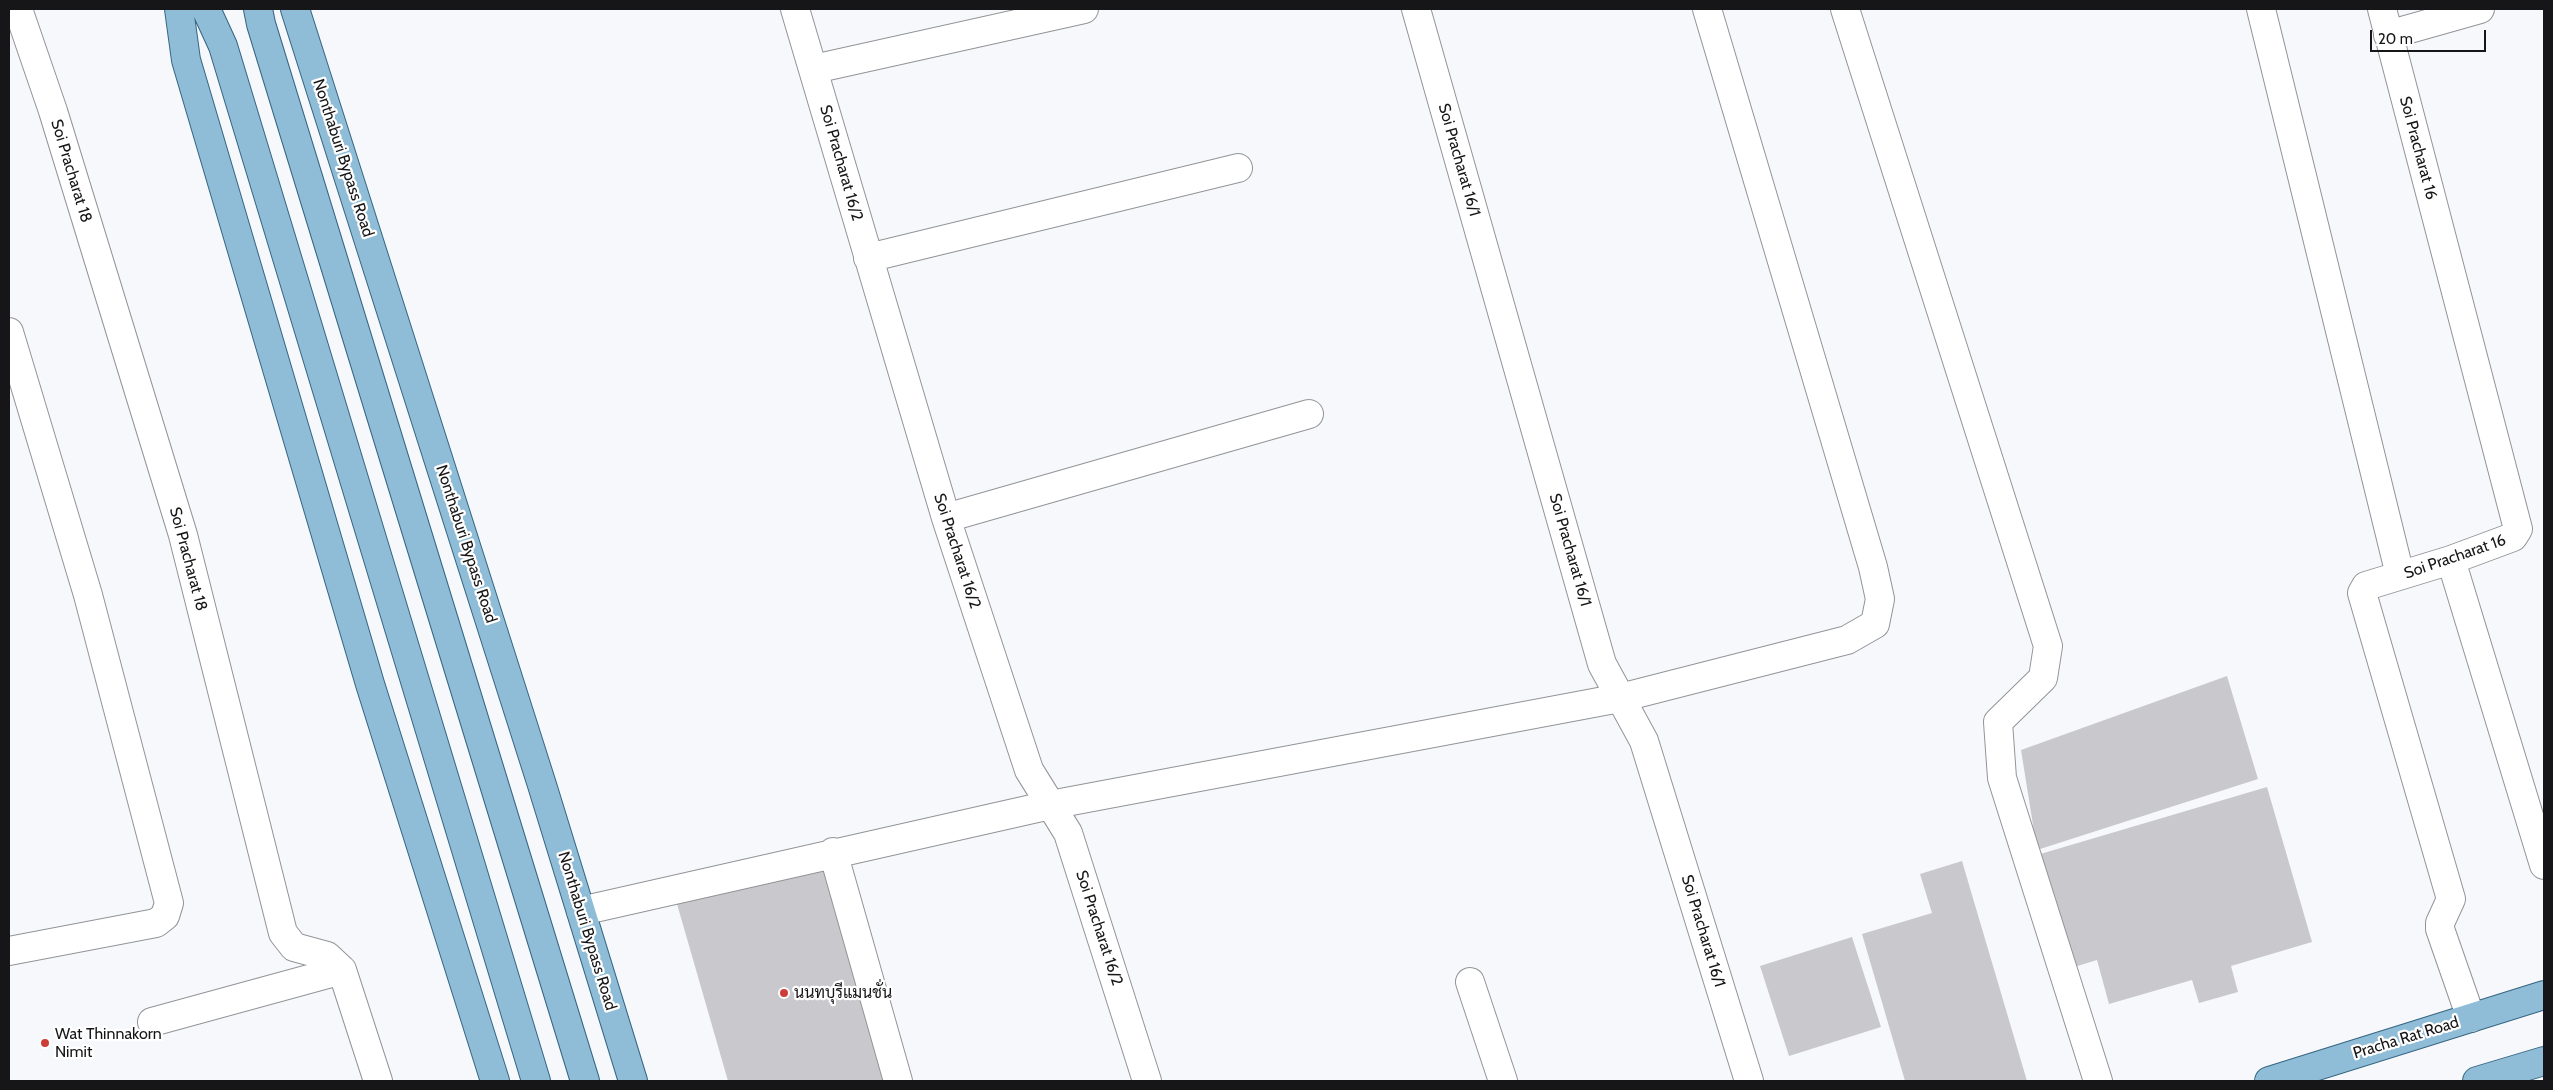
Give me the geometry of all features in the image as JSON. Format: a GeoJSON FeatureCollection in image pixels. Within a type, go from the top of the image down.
{"type":"FeatureCollection","features":[{"type":"Feature","properties":{"kind":"main road"},"geometry":{"type":"LineString","coordinates":[[179,9],[186,60],[364,665],[495,1081]]}},
{"type":"Feature","properties":{"kind":"main road"},"geometry":{"type":"LineString","coordinates":[[206,9],[222,46],[536,1081]]}},
{"type":"Feature","properties":{"kind":"main road"},"geometry":{"type":"LineString","coordinates":[[258,9],[337,277],[585,1081]]}},
{"type":"Feature","properties":{"kind":"main road","name":"Nonthaburi Bypass Road"},"geometry":{"type":"LineString","coordinates":[[295,9],[581,911],[633,1081]]}},
{"type":"Feature","properties":{"kind":"main road","name":"Pracha Rat Road"},"geometry":{"type":"LineString","coordinates":[[2269,1081],[2544,995]]}},
{"type":"Feature","properties":{"kind":"main road"},"geometry":{"type":"LineString","coordinates":[[2477,1081],[2544,1061]]}},
{"type":"Feature","properties":{"kind":"street","name":"Soi Pracharat 18"},"geometry":{"type":"LineString","coordinates":[[18,9],[53,111],[183,535],[282,933],[294,947],[327,956],[342,970]]}},
{"type":"Feature","properties":{"kind":"street","name":"Soi Pracharat 16/2"},"geometry":{"type":"LineString","coordinates":[[795,9],[946,518],[1028,770],[1068,833],[1147,1081]]}},
{"type":"Feature","properties":{"kind":"street"},"geometry":{"type":"LineString","coordinates":[[814,69],[1084,9]]}},
{"type":"Feature","properties":{"kind":"street","name":"Soi Pracharat 16/1"},"geometry":{"type":"LineString","coordinates":[[1416,9],[1602,664],[1635,721],[1644,741],[1749,1081]]}},
{"type":"Feature","properties":{"kind":"street"},"geometry":{"type":"LineString","coordinates":[[581,911],[833,852],[1050,805],[1620,698],[1847,640],[1875,624],[1880,599],[1870,557],[1707,9]]}},
{"type":"Feature","properties":{"kind":"street"},"geometry":{"type":"LineString","coordinates":[[1845,9],[2048,646],[2043,678],[1998,722],[2002,778],[2098,1081]]}},
{"type":"Feature","properties":{"kind":"street"},"geometry":{"type":"LineString","coordinates":[[2261,9],[2400,576]]}},
{"type":"Feature","properties":{"kind":"street","name":"Soi Pracharat 16"},"geometry":{"type":"LineString","coordinates":[[2382,9],[2518,529],[2513,537],[2451,560],[2366,586],[2361,597],[2451,899],[2440,923],[2440,929],[2471,1018]]}},
{"type":"Feature","properties":{"kind":"street"},"geometry":{"type":"LineString","coordinates":[[2388,35],[2480,9]]}},
{"type":"Feature","properties":{"kind":"street"},"geometry":{"type":"LineString","coordinates":[[868,258],[1238,168]]}},
{"type":"Feature","properties":{"kind":"street"},"geometry":{"type":"LineString","coordinates":[[9,332],[88,595],[169,903],[166,916],[156,923],[9,951]]}},
{"type":"Feature","properties":{"kind":"street"},"geometry":{"type":"LineString","coordinates":[[946,518],[1309,414]]}},
{"type":"Feature","properties":{"kind":"street"},"geometry":{"type":"LineString","coordinates":[[2451,560],[2544,865]]}},
{"type":"Feature","properties":{"kind":"street"},"geometry":{"type":"LineString","coordinates":[[833,852],[898,1081]]}},
{"type":"Feature","properties":{"kind":"street"},"geometry":{"type":"LineString","coordinates":[[152,1022],[342,970],[378,1081]]}},
{"type":"Feature","properties":{"kind":"street"},"geometry":{"type":"LineString","coordinates":[[1470,982],[1503,1081]]}},
{"type":"Feature","properties":{"kind":"building"},"geometry":{"type":"Polygon","coordinates":[[[2227,676],[2258,779],[2037,850],[2021,750],[2227,676]]]}},
{"type":"Feature","properties":{"kind":"building"},"geometry":{"type":"Polygon","coordinates":[[[2267,787],[2312,942],[2231,966],[2238,992],[2199,1003],[2192,980],[2109,1004],[2097,960],[2071,968],[2037,855],[2267,787]]]}},
{"type":"Feature","properties":{"kind":"building","name":"นนทบุรีแมนชั่น"},"geometry":{"type":"Polygon","coordinates":[[[829,860],[892,1081],[728,1081],[677,904],[829,860]]]}},
{"type":"Feature","properties":{"kind":"building"},"geometry":{"type":"Polygon","coordinates":[[[1962,861],[2027,1081],[1905,1081],[1862,934],[1932,913],[1920,874],[1962,861]]]}},
{"type":"Feature","properties":{"kind":"building"},"geometry":{"type":"Polygon","coordinates":[[[1852,937],[1881,1027],[1789,1056],[1760,966],[1852,937]]]}},
{"type":"Feature","properties":{"kind":"place","name":"นนทบุรีแมนชั่น"},"geometry":{"type":"Point","coordinates":[784,993]}},
{"type":"Feature","properties":{"kind":"place","name":"Wat Thinnakorn Nimit"},"geometry":{"type":"Point","coordinates":[45,1043]}}]}
